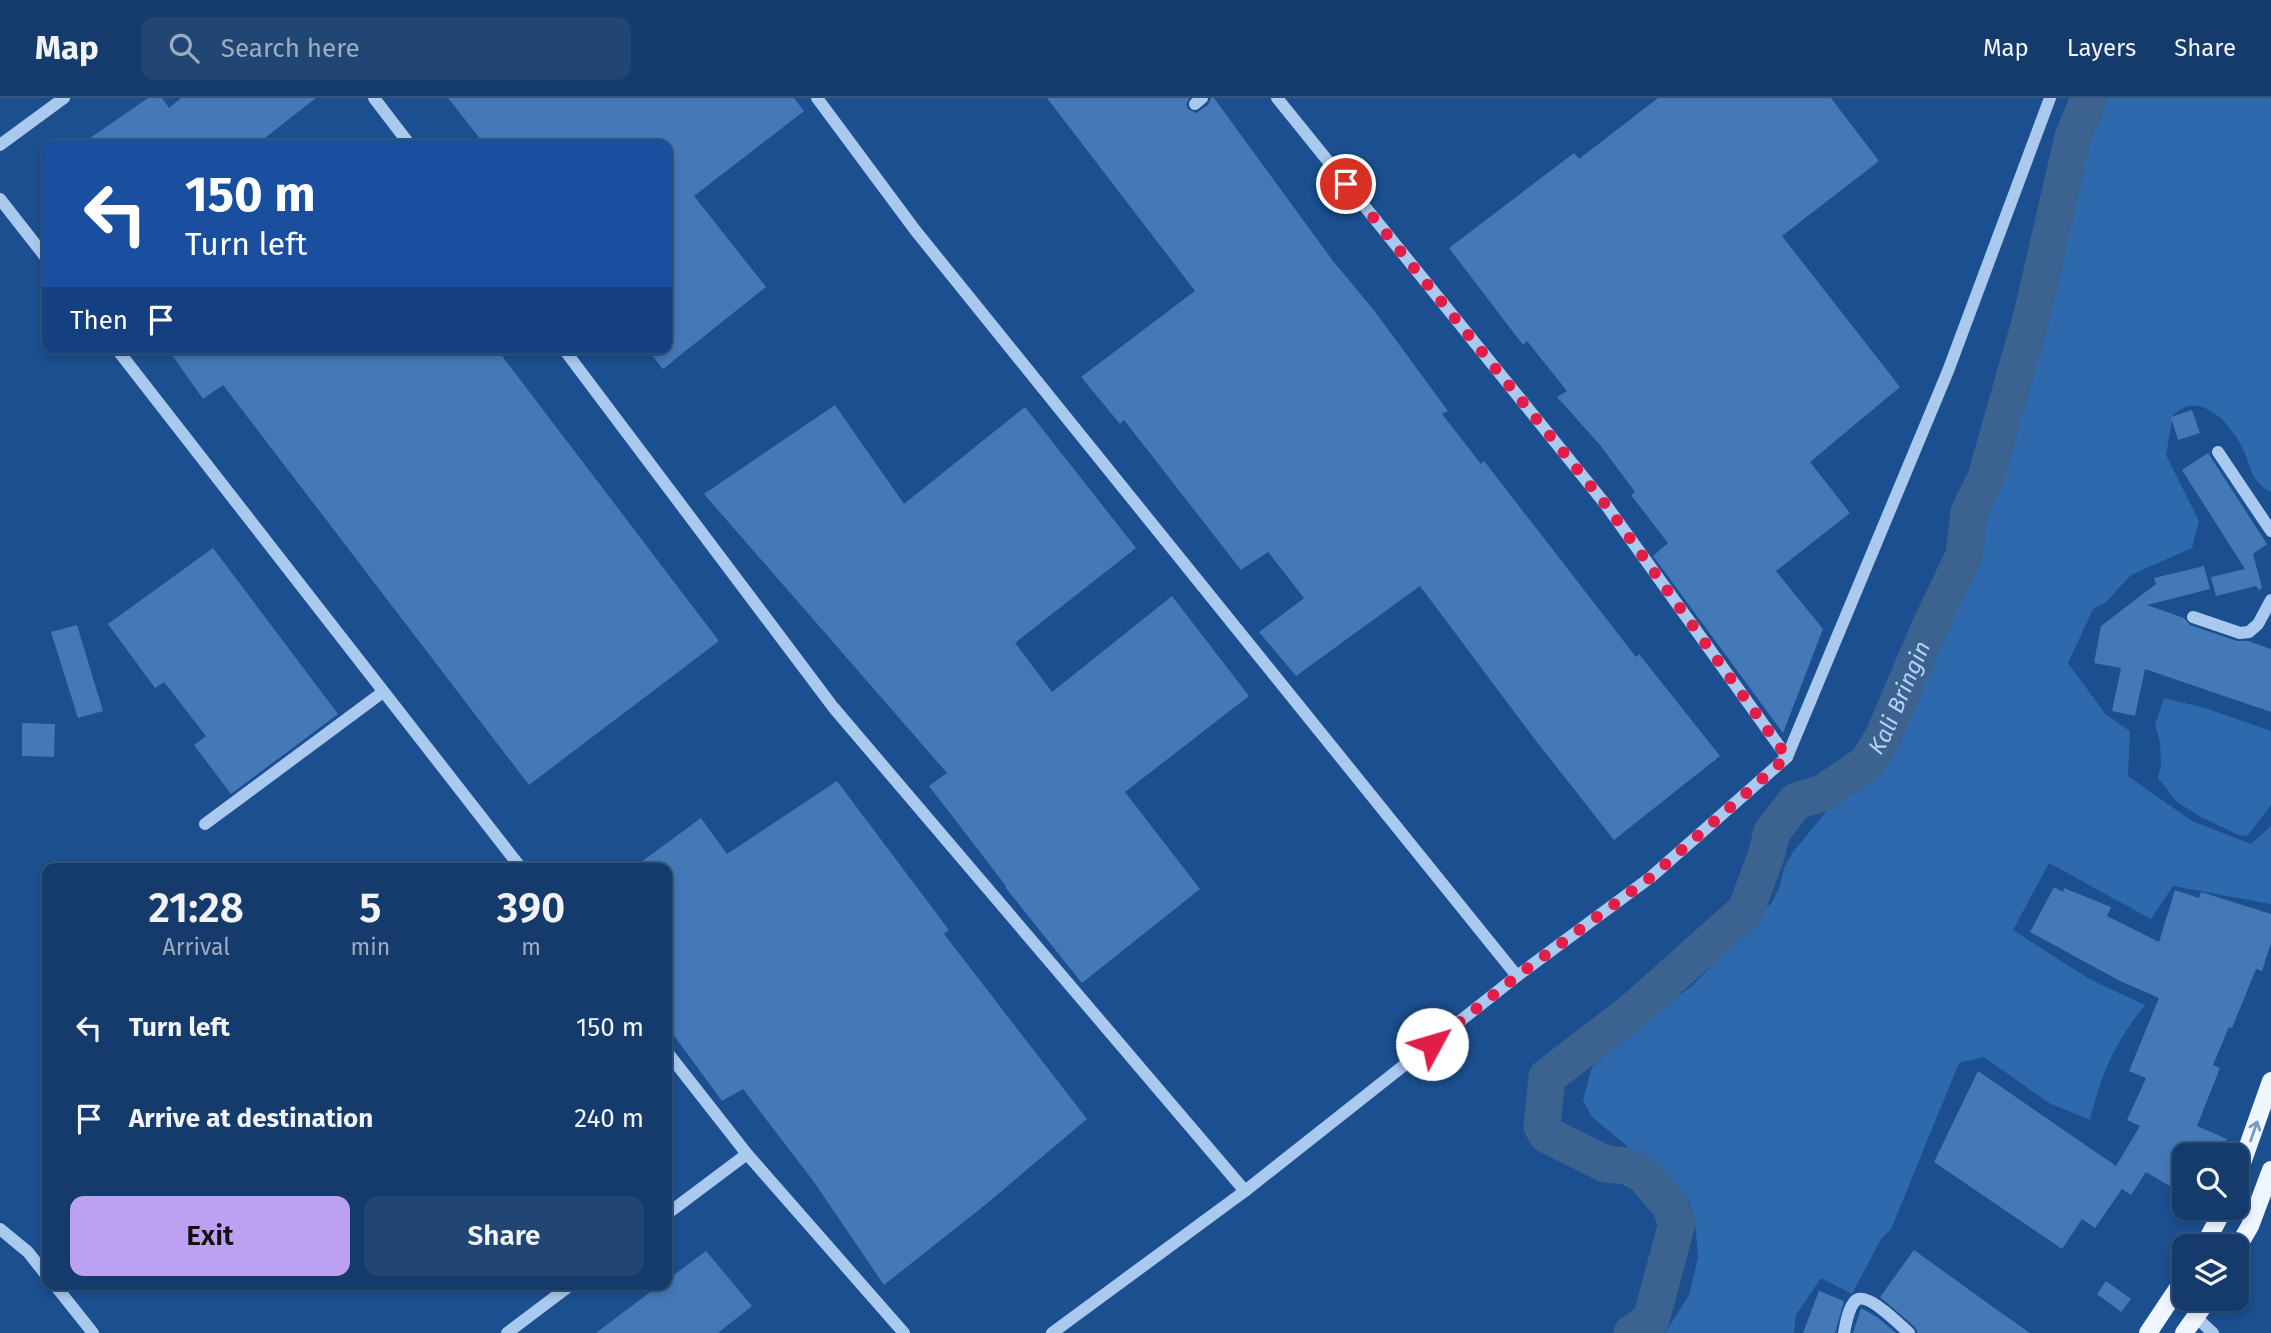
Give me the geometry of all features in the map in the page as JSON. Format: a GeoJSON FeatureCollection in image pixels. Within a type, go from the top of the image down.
{"type":"FeatureCollection","features":[{"type":"Feature","properties":{"kind":"main road"},"geometry":{"type":"LineString","coordinates":[[2249,1143],[2271,1081]]}},
{"type":"Feature","properties":{"kind":"main road"},"geometry":{"type":"LineString","coordinates":[[2245,1234],[2271,1170]]}},
{"type":"Feature","properties":{"kind":"main road"},"geometry":{"type":"LineString","coordinates":[[2148,1333],[2172,1297]]}},
{"type":"Feature","properties":{"kind":"main road"},"geometry":{"type":"LineString","coordinates":[[2184,1333],[2200,1311]]}},
{"type":"Feature","properties":{"kind":"street"},"geometry":{"type":"LineString","coordinates":[[0,145],[64,98]]}},
{"type":"Feature","properties":{"kind":"street"},"geometry":{"type":"LineString","coordinates":[[374,98],[406,140]]}},
{"type":"Feature","properties":{"kind":"street"},"geometry":{"type":"LineString","coordinates":[[817,98],[915,230],[1517,976]]}},
{"type":"Feature","properties":{"kind":"street"},"geometry":{"type":"LineString","coordinates":[[1277,98],[1606,505],[1787,757]]}},
{"type":"Feature","properties":{"kind":"street"},"geometry":{"type":"LineString","coordinates":[[1052,1333],[1245,1191],[1517,976],[1651,877],[1787,757],[1948,371],[2050,98]]}},
{"type":"Feature","properties":{"kind":"street"},"geometry":{"type":"LineString","coordinates":[[0,198],[42,253]]}},
{"type":"Feature","properties":{"kind":"street"},"geometry":{"type":"LineString","coordinates":[[121,354],[518,863]]}},
{"type":"Feature","properties":{"kind":"street"},"geometry":{"type":"LineString","coordinates":[[568,354],[833,707],[1245,1191]]}},
{"type":"Feature","properties":{"kind":"street"},"geometry":{"type":"LineString","coordinates":[[2218,452],[2271,531]]}},
{"type":"Feature","properties":{"kind":"street"},"geometry":{"type":"LineString","coordinates":[[2193,617],[2239,633],[2249,632],[2258,624],[2271,600]]}},
{"type":"Feature","properties":{"kind":"street"},"geometry":{"type":"LineString","coordinates":[[205,824],[383,692]]}},
{"type":"Feature","properties":{"kind":"street"},"geometry":{"type":"LineString","coordinates":[[672,1058],[747,1154],[904,1333]]}},
{"type":"Feature","properties":{"kind":"street"},"geometry":{"type":"LineString","coordinates":[[672,1210],[747,1154]]}},
{"type":"Feature","properties":{"kind":"street"},"geometry":{"type":"LineString","coordinates":[[0,1229],[28,1252],[42,1270]]}},
{"type":"Feature","properties":{"kind":"street"},"geometry":{"type":"LineString","coordinates":[[59,1290],[93,1333]]}},
{"type":"Feature","properties":{"kind":"street"},"geometry":{"type":"LineString","coordinates":[[507,1333],[564,1290]]}},
{"type":"Feature","properties":{"kind":"street"},"geometry":{"type":"LineString","coordinates":[[1844,1333],[1851,1307],[1857,1299],[1862,1298],[1870,1300],[1909,1333]]}},
{"type":"Feature","properties":{"kind":"street"},"geometry":{"type":"LineString","coordinates":[[2196,1317],[2213,1333]]}},
{"type":"Feature","properties":{"kind":"shaded area"},"geometry":{"type":"Polygon","coordinates":[[[2107,98],[2271,98],[2271,492],[2259,484],[2238,440],[2213,412],[2197,406],[2188,406],[2173,415],[2166,455],[2199,521],[2192,548],[2131,575],[2106,602],[2093,609],[2068,663],[2106,715],[2130,731],[2128,776],[2192,821],[2251,844],[2271,826],[2271,904],[2173,886],[2151,919],[2049,863],[2013,930],[2089,979],[2145,1005],[2110,1059],[2090,1120],[2049,1103],[1984,1057],[1959,1063],[1891,1229],[1881,1239],[1852,1294],[1821,1278],[1796,1315],[1794,1333],[1665,1333],[1689,1295],[1698,1258],[1695,1220],[1689,1202],[1676,1187],[1592,1117],[1583,1100],[1592,1067],[1654,1013],[1692,986],[1772,902],[1780,886],[1784,868],[1793,852],[1835,801],[1869,783],[1888,763],[1907,719],[1933,640],[1979,541],[2024,399],[2041,310],[2077,175],[2107,98]]]}},
{"type":"Feature","properties":{"kind":"shaded area"},"geometry":{"type":"Polygon","coordinates":[[[2164,698],[2205,708],[2271,731],[2271,805],[2248,835],[2241,836],[2177,802],[2158,778],[2161,765],[2160,742],[2155,725],[2164,698]]]}},
{"type":"Feature","properties":{"kind":"building"},"geometry":{"type":"Polygon","coordinates":[[[148,98],[162,98],[169,108],[181,98],[316,98],[262,140],[87,140],[148,98]]]}},
{"type":"Feature","properties":{"kind":"building"},"geometry":{"type":"Polygon","coordinates":[[[448,98],[794,98],[804,111],[694,196],[766,287],[663,369],[651,354],[672,354],[672,140],[481,140],[448,98]]]}},
{"type":"Feature","properties":{"kind":"building"},"geometry":{"type":"Polygon","coordinates":[[[1047,98],[1189,98],[1186,105],[1196,113],[1214,98],[1333,261],[1373,309],[1448,411],[1442,414],[1481,464],[1484,461],[1636,657],[1639,654],[1720,756],[1614,840],[1420,586],[1296,676],[1259,632],[1304,598],[1268,552],[1241,570],[1124,420],[1120,424],[1081,377],[1195,291],[1047,98]]]}},
{"type":"Feature","properties":{"kind":"building"},"geometry":{"type":"Polygon","coordinates":[[[1658,98],[1831,98],[1879,161],[1782,236],[1900,387],[1810,462],[1850,513],[1776,571],[1823,629],[1783,733],[1653,556],[1668,543],[1631,495],[1635,492],[1600,445],[1557,397],[1567,391],[1527,341],[1523,345],[1449,248],[1574,153],[1579,159],[1658,98]]]}},
{"type":"Feature","properties":{"kind":"building"},"geometry":{"type":"Polygon","coordinates":[[[171,354],[501,354],[719,641],[529,785],[223,385],[203,399],[171,354]]]}},
{"type":"Feature","properties":{"kind":"building"},"geometry":{"type":"Polygon","coordinates":[[[835,405],[904,504],[1025,407],[1136,548],[1015,643],[1052,692],[1172,596],[1249,696],[1125,792],[1200,889],[1082,983],[929,786],[947,773],[704,494],[835,405]]]}},
{"type":"Feature","properties":{"kind":"building"},"geometry":{"type":"Polygon","coordinates":[[[2192,410],[2200,433],[2178,440],[2171,417],[2192,410]]]}},
{"type":"Feature","properties":{"kind":"building"},"geometry":{"type":"Polygon","coordinates":[[[2208,453],[2267,544],[2253,554],[2262,588],[2259,590],[2256,586],[2216,596],[2211,577],[2245,569],[2182,470],[2208,453]]]}},
{"type":"Feature","properties":{"kind":"building"},"geometry":{"type":"Polygon","coordinates":[[[213,548],[338,714],[231,794],[194,745],[206,736],[164,682],[155,688],[108,624],[213,548]]]}},
{"type":"Feature","properties":{"kind":"building"},"geometry":{"type":"Polygon","coordinates":[[[2204,566],[2210,589],[2147,605],[2184,618],[2190,625],[2271,649],[2271,712],[2145,669],[2135,716],[2112,711],[2121,668],[2094,663],[2101,626],[2156,584],[2154,578],[2204,566]]]}},
{"type":"Feature","properties":{"kind":"building"},"geometry":{"type":"Polygon","coordinates":[[[77,625],[103,711],[78,718],[51,632],[77,625]]]}},
{"type":"Feature","properties":{"kind":"building"},"geometry":{"type":"Polygon","coordinates":[[[22,723],[55,724],[54,757],[22,756],[22,723]]]}},
{"type":"Feature","properties":{"kind":"building"},"geometry":{"type":"Polygon","coordinates":[[[837,781],[949,930],[944,934],[1087,1119],[884,1285],[814,1182],[743,1089],[722,1101],[672,1033],[672,863],[640,863],[701,818],[727,854],[837,781]]]}},
{"type":"Feature","properties":{"kind":"building"},"geometry":{"type":"Polygon","coordinates":[[[2054,887],[2063,892],[2064,888],[2111,907],[2107,916],[2159,942],[2175,890],[2199,898],[2201,892],[2271,914],[2271,943],[2262,971],[2256,969],[2232,1028],[2229,1027],[2213,1065],[2220,1068],[2197,1126],[2227,1139],[2225,1143],[2172,1143],[2172,1187],[2146,1172],[2131,1195],[2122,1189],[2095,1228],[2082,1219],[2062,1249],[1934,1162],[1978,1071],[2116,1166],[2140,1126],[2127,1120],[2146,1078],[2129,1071],[2159,998],[2120,981],[2030,932],[2054,887]]]}},
{"type":"Feature","properties":{"kind":"building"},"geometry":{"type":"Polygon","coordinates":[[[1914,1250],[2030,1333],[1918,1333],[1915,1327],[1880,1297],[1914,1250]]]}},
{"type":"Feature","properties":{"kind":"building"},"geometry":{"type":"Polygon","coordinates":[[[706,1251],[752,1306],[718,1333],[596,1333],[653,1290],[672,1290],[672,1276],[706,1251]]]}},
{"type":"Feature","properties":{"kind":"building"},"geometry":{"type":"Polygon","coordinates":[[[2106,1281],[2131,1299],[2121,1312],[2097,1294],[2106,1281]]]}},
{"type":"Feature","properties":{"kind":"building"},"geometry":{"type":"Polygon","coordinates":[[[1819,1291],[1844,1301],[1835,1333],[1803,1333],[1819,1291]]]}},
{"type":"Feature","properties":{"kind":"building"},"geometry":{"type":"Polygon","coordinates":[[[1861,1308],[1877,1317],[1896,1333],[1853,1333],[1861,1308]]]}},
{"type":"Feature","properties":{"kind":"waterway","name":"Kali Bringin"},"geometry":{"type":"LineString","coordinates":[[1632,1333],[1651,1320],[1677,1223],[1669,1205],[1644,1175],[1627,1166],[1606,1164],[1547,1135],[1542,1126],[1547,1077],[1634,1010],[1746,910],[1772,832],[1796,801],[1823,793],[1867,763],[1883,737],[1964,555],[1969,512],[1986,477],[2032,315],[2073,137],[2089,98]]}},
{"type":"Feature","properties":{"kind":"route"},"geometry":{"type":"LineString","coordinates":[[1346,184],[1606,505],[1787,757],[1651,877],[1517,976],[1432,1044]]}}]}
